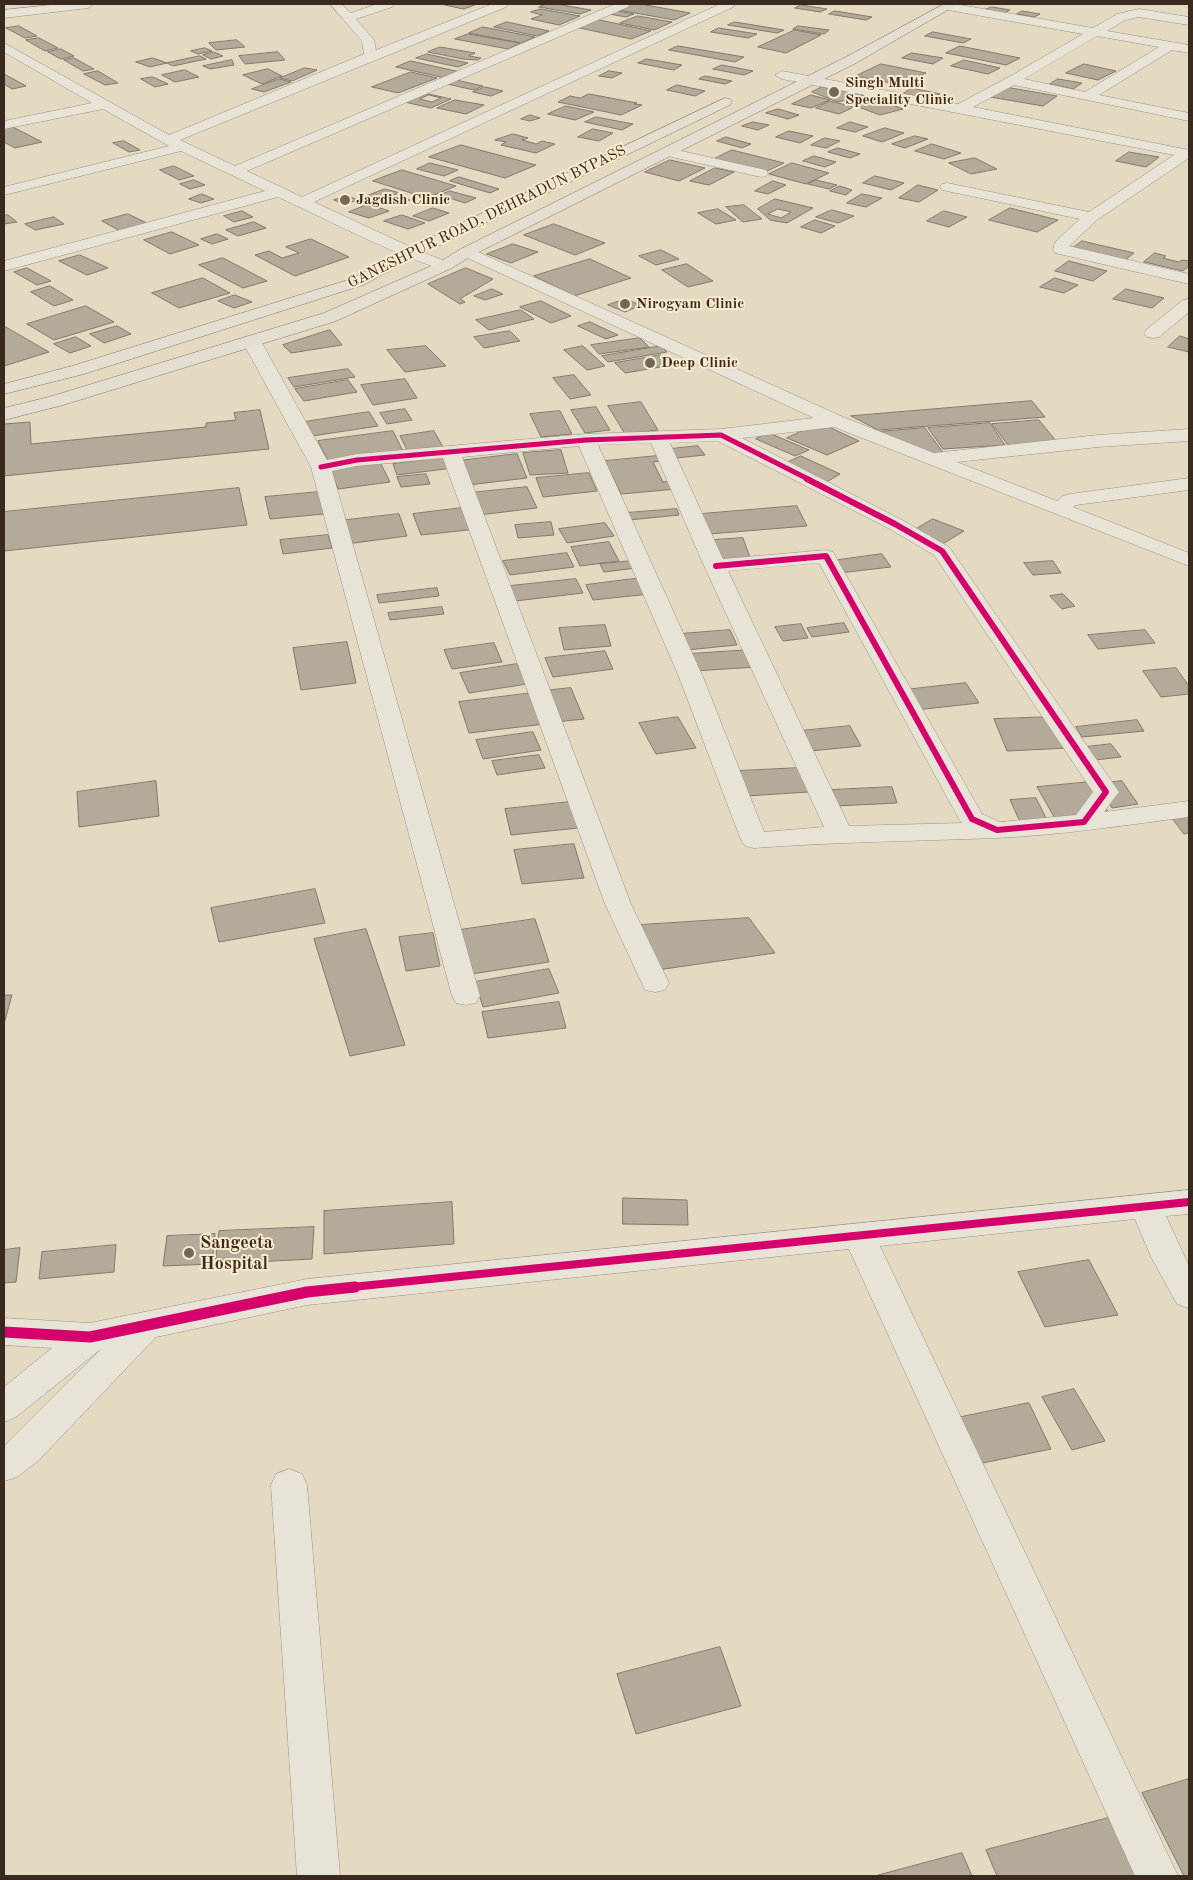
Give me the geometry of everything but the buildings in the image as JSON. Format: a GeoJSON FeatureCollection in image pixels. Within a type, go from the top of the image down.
{"type":"FeatureCollection","features":[{"type":"Feature","properties":{"kind":"main road"},"geometry":{"type":"LineString","coordinates":[[4,414],[56,401],[330,317],[444,266],[467,252],[852,60],[950,5]]}},
{"type":"Feature","properties":{"kind":"main road"},"geometry":{"type":"LineString","coordinates":[[777,77],[804,64]]}},
{"type":"Feature","properties":{"kind":"main road","name":"GANESHPUR ROAD, DEHRADUN BYPASS"},"geometry":{"type":"LineString","coordinates":[[4,389],[78,370],[357,282],[411,253],[738,96]]}},
{"type":"Feature","properties":{"kind":"street"},"geometry":{"type":"LineString","coordinates":[[4,14],[88,4]]}},
{"type":"Feature","properties":{"kind":"street"},"geometry":{"type":"LineString","coordinates":[[336,4],[368,40],[371,56]]}},
{"type":"Feature","properties":{"kind":"street"},"geometry":{"type":"LineString","coordinates":[[348,18],[388,4]]}},
{"type":"Feature","properties":{"kind":"street"},"geometry":{"type":"LineString","coordinates":[[168,140],[502,4]]}},
{"type":"Feature","properties":{"kind":"street"},"geometry":{"type":"LineString","coordinates":[[235,171],[624,4]]}},
{"type":"Feature","properties":{"kind":"street"},"geometry":{"type":"LineString","coordinates":[[302,203],[729,4]]}},
{"type":"Feature","properties":{"kind":"street"},"geometry":{"type":"LineString","coordinates":[[950,5],[1189,50]]}},
{"type":"Feature","properties":{"kind":"street"},"geometry":{"type":"LineString","coordinates":[[1146,14],[1180,8]]}},
{"type":"Feature","properties":{"kind":"street"},"geometry":{"type":"LineString","coordinates":[[960,108],[1012,81],[1092,33],[1132,13],[1189,21]]}},
{"type":"Feature","properties":{"kind":"street"},"geometry":{"type":"LineString","coordinates":[[4,47],[182,147],[411,253],[444,266]]}},
{"type":"Feature","properties":{"kind":"street"},"geometry":{"type":"LineString","coordinates":[[1088,96],[1168,47]]}},
{"type":"Feature","properties":{"kind":"street"},"geometry":{"type":"LineString","coordinates":[[4,64],[26,59]]}},
{"type":"Feature","properties":{"kind":"street"},"geometry":{"type":"LineString","coordinates":[[777,77],[810,81],[960,108],[1188,154]]}},
{"type":"Feature","properties":{"kind":"street"},"geometry":{"type":"LineString","coordinates":[[1012,81],[1188,116]]}},
{"type":"Feature","properties":{"kind":"street"},"geometry":{"type":"LineString","coordinates":[[4,125],[105,104]]}},
{"type":"Feature","properties":{"kind":"street"},"geometry":{"type":"LineString","coordinates":[[1147,146],[1188,116]]}},
{"type":"Feature","properties":{"kind":"street"},"geometry":{"type":"LineString","coordinates":[[4,191],[182,147]]}},
{"type":"Feature","properties":{"kind":"street"},"geometry":{"type":"LineString","coordinates":[[668,152],[761,173]]}},
{"type":"Feature","properties":{"kind":"street"},"geometry":{"type":"LineString","coordinates":[[1188,154],[1092,217],[1061,246],[1061,250],[1189,279]]}},
{"type":"Feature","properties":{"kind":"street"},"geometry":{"type":"LineString","coordinates":[[947,187],[1092,217]]}},
{"type":"Feature","properties":{"kind":"street"},"geometry":{"type":"LineString","coordinates":[[4,266],[278,192]]}},
{"type":"Feature","properties":{"kind":"street"},"geometry":{"type":"LineString","coordinates":[[467,252],[836,421],[1189,560]]}},
{"type":"Feature","properties":{"kind":"street"},"geometry":{"type":"LineString","coordinates":[[1153,333],[1189,304]]}},
{"type":"Feature","properties":{"kind":"street"},"geometry":{"type":"LineString","coordinates":[[251,341],[321,467],[466,996]]}},
{"type":"Feature","properties":{"kind":"street"},"geometry":{"type":"LineString","coordinates":[[321,467],[357,460],[586,440],[721,435],[836,421]]}},
{"type":"Feature","properties":{"kind":"street"},"geometry":{"type":"LineString","coordinates":[[721,435],[895,524],[942,551],[1106,792],[1084,822]]}},
{"type":"Feature","properties":{"kind":"street"},"geometry":{"type":"LineString","coordinates":[[932,459],[1098,441],[1189,435]]}},
{"type":"Feature","properties":{"kind":"street"},"geometry":{"type":"LineString","coordinates":[[658,437],[840,834]]}},
{"type":"Feature","properties":{"kind":"street"},"geometry":{"type":"LineString","coordinates":[[586,440],[691,677],[754,840],[840,834],[997,830],[1084,822],[1189,809]]}},
{"type":"Feature","properties":{"kind":"street"},"geometry":{"type":"LineString","coordinates":[[451,453],[618,904],[655,984]]}},
{"type":"Feature","properties":{"kind":"street"},"geometry":{"type":"LineString","coordinates":[[1059,509],[1070,500],[1189,484]]}},
{"type":"Feature","properties":{"kind":"street"},"geometry":{"type":"LineString","coordinates":[[716,566],[826,556],[972,820],[997,830]]}},
{"type":"Feature","properties":{"kind":"street"},"geometry":{"type":"LineString","coordinates":[[4,1332],[90,1338],[307,1292],[1189,1202]]}},
{"type":"Feature","properties":{"kind":"street"},"geometry":{"type":"LineString","coordinates":[[1146,1206],[1167,1257],[1189,1295]]}},
{"type":"Feature","properties":{"kind":"street"},"geometry":{"type":"LineString","coordinates":[[858,1236],[1157,1876]]}},
{"type":"Feature","properties":{"kind":"street"},"geometry":{"type":"LineString","coordinates":[[4,1466],[25,1450],[146,1326]]}},
{"type":"Feature","properties":{"kind":"street"},"geometry":{"type":"LineString","coordinates":[[4,1408],[90,1338]]}},
{"type":"Feature","properties":{"kind":"street"},"geometry":{"type":"LineString","coordinates":[[289,1484],[319,1876]]}},
{"type":"Feature","properties":{"kind":"cycle path"},"geometry":{"type":"LineString","coordinates":[[321,467],[357,460],[586,440],[721,435],[895,524],[942,551],[1106,792],[1084,822],[997,830],[972,819],[826,556],[716,566]]}},
{"type":"Feature","properties":{"kind":"cycle path"},"geometry":{"type":"LineString","coordinates":[[4,1332],[90,1337],[307,1292],[1189,1202]]}},
{"type":"Feature","properties":{"kind":"place","name":"Singh Multi Speciality Clinic"},"geometry":{"type":"Point","coordinates":[834,92]}},
{"type":"Feature","properties":{"kind":"place","name":"Jagdish Clinic"},"geometry":{"type":"Point","coordinates":[345,200]}},
{"type":"Feature","properties":{"kind":"place","name":"Nirogyam Clinic"},"geometry":{"type":"Point","coordinates":[625,304]}},
{"type":"Feature","properties":{"kind":"place","name":"Deep Clinic"},"geometry":{"type":"Point","coordinates":[650,363]}},
{"type":"Feature","properties":{"kind":"place","name":"Sangeeta Hospital"},"geometry":{"type":"Point","coordinates":[189,1253]}}]}
